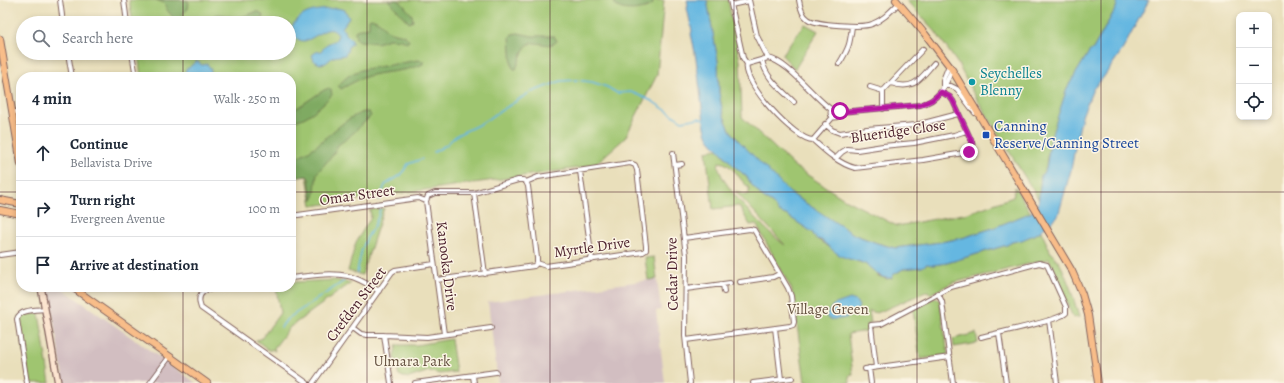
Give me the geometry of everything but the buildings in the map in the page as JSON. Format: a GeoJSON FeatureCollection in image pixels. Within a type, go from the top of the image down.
{"type":"FeatureCollection","features":[{"type":"Feature","properties":{"kind":"main road"},"geometry":{"type":"LineString","coordinates":[[897,1],[950,67],[1060,250],[1075,278],[1086,307],[1090,325],[1098,383]]}},
{"type":"Feature","properties":{"kind":"main road"},"geometry":{"type":"LineString","coordinates":[[0,39],[16,136]]}},
{"type":"Feature","properties":{"kind":"main road"},"geometry":{"type":"LineString","coordinates":[[0,200],[16,204]]}},
{"type":"Feature","properties":{"kind":"main road"},"geometry":{"type":"LineString","coordinates":[[0,210],[16,213]]}},
{"type":"Feature","properties":{"kind":"main road"},"geometry":{"type":"LineString","coordinates":[[79,292],[207,383]]}},
{"type":"Feature","properties":{"kind":"street"},"geometry":{"type":"LineString","coordinates":[[60,0],[62,16]]}},
{"type":"Feature","properties":{"kind":"street"},"geometry":{"type":"LineString","coordinates":[[124,0],[126,16]]}},
{"type":"Feature","properties":{"kind":"street"},"geometry":{"type":"LineString","coordinates":[[730,0],[743,58],[747,64],[747,74],[751,84],[760,96],[795,131],[806,138],[813,140],[823,149],[851,167],[860,168],[964,154],[969,152],[973,147],[972,142],[950,97],[941,92]]}},
{"type":"Feature","properties":{"kind":"street"},"geometry":{"type":"LineString","coordinates":[[798,0],[803,13],[809,20],[852,26],[863,26],[877,22],[897,1]]}},
{"type":"Feature","properties":{"kind":"street"},"geometry":{"type":"LineString","coordinates":[[731,5],[749,1],[757,36],[768,58]]}},
{"type":"Feature","properties":{"kind":"street"},"geometry":{"type":"LineString","coordinates":[[839,64],[848,49],[852,26]]}},
{"type":"Feature","properties":{"kind":"street"},"geometry":{"type":"LineString","coordinates":[[883,109],[883,91],[923,49]]}},
{"type":"Feature","properties":{"kind":"street"},"geometry":{"type":"LineString","coordinates":[[747,64],[768,58],[775,59],[823,104],[832,110],[836,108],[840,112],[883,109],[927,103],[941,92],[943,80],[950,67]]}},
{"type":"Feature","properties":{"kind":"street"},"geometry":{"type":"LineString","coordinates":[[69,60],[71,72]]}},
{"type":"Feature","properties":{"kind":"street"},"geometry":{"type":"LineString","coordinates":[[133,60],[135,72]]}},
{"type":"Feature","properties":{"kind":"street"},"geometry":{"type":"LineString","coordinates":[[762,60],[765,71],[770,79],[794,102]]}},
{"type":"Feature","properties":{"kind":"street"},"geometry":{"type":"LineString","coordinates":[[891,83],[899,86],[917,83],[934,63]]}},
{"type":"Feature","properties":{"kind":"street"},"geometry":{"type":"LineString","coordinates":[[943,86],[951,86],[957,89],[983,122]]}},
{"type":"Feature","properties":{"kind":"street"},"geometry":{"type":"LineString","coordinates":[[870,87],[883,91]]}},
{"type":"Feature","properties":{"kind":"street"},"geometry":{"type":"LineString","coordinates":[[832,110],[831,114],[833,117]]}},
{"type":"Feature","properties":{"kind":"street"},"geometry":{"type":"LineString","coordinates":[[12,113],[16,112]]}},
{"type":"Feature","properties":{"kind":"street"},"geometry":{"type":"LineString","coordinates":[[813,140],[825,124],[833,117],[837,117],[840,112]]}},
{"type":"Feature","properties":{"kind":"street"},"geometry":{"type":"LineString","coordinates":[[825,124],[837,133],[840,133],[916,125],[958,114]]}},
{"type":"Feature","properties":{"kind":"street","name":"Blueridge Close"},"geometry":{"type":"LineString","coordinates":[[836,158],[847,149],[857,150],[914,143],[954,136],[966,131]]}},
{"type":"Feature","properties":{"kind":"street","name":"Cedar Drive"},"geometry":{"type":"LineString","coordinates":[[673,153],[686,255],[686,340],[690,383]]}},
{"type":"Feature","properties":{"kind":"street","name":"Myrtle Drive"},"geometry":{"type":"LineString","coordinates":[[426,201],[428,196],[435,192],[474,193],[518,180],[523,180],[526,182],[538,177],[630,164],[635,165],[637,170],[646,250],[640,253],[546,266],[537,263]]}},
{"type":"Feature","properties":{"kind":"street"},"geometry":{"type":"LineString","coordinates":[[675,165],[682,164]]}},
{"type":"Feature","properties":{"kind":"street"},"geometry":{"type":"LineString","coordinates":[[580,171],[592,260]]}},
{"type":"Feature","properties":{"kind":"street"},"geometry":{"type":"LineString","coordinates":[[436,280],[530,268],[537,263],[528,186],[526,182]]}},
{"type":"Feature","properties":{"kind":"street"},"geometry":{"type":"LineString","coordinates":[[474,193],[485,274]]}},
{"type":"Feature","properties":{"kind":"street","name":"Omar Street"},"geometry":{"type":"LineString","coordinates":[[296,215],[418,198],[426,201]]}},
{"type":"Feature","properties":{"kind":"street","name":"Kanooka Drive"},"geometry":{"type":"LineString","coordinates":[[426,201],[444,334]]}},
{"type":"Feature","properties":{"kind":"street"},"geometry":{"type":"LineString","coordinates":[[684,238],[750,229],[754,230],[788,288],[791,296],[794,322],[793,325],[686,340]]}},
{"type":"Feature","properties":{"kind":"street"},"geometry":{"type":"LineString","coordinates":[[0,255],[16,253]]}},
{"type":"Feature","properties":{"kind":"street"},"geometry":{"type":"LineString","coordinates":[[876,367],[871,326],[881,324],[938,293],[958,284],[1045,263],[1066,309],[1064,315],[981,337]]}},
{"type":"Feature","properties":{"kind":"street","name":"Crefden Street"},"geometry":{"type":"LineString","coordinates":[[313,383],[392,272],[395,270],[434,264]]}},
{"type":"Feature","properties":{"kind":"street"},"geometry":{"type":"LineString","coordinates":[[740,282],[773,277],[780,274]]}},
{"type":"Feature","properties":{"kind":"street"},"geometry":{"type":"LineString","coordinates":[[296,278],[338,275],[348,276],[379,290]]}},
{"type":"Feature","properties":{"kind":"street"},"geometry":{"type":"LineString","coordinates":[[686,289],[730,283]]}},
{"type":"Feature","properties":{"kind":"street"},"geometry":{"type":"LineString","coordinates":[[723,284],[724,292]]}},
{"type":"Feature","properties":{"kind":"street"},"geometry":{"type":"LineString","coordinates":[[42,292],[58,383]]}},
{"type":"Feature","properties":{"kind":"street"},"geometry":{"type":"LineString","coordinates":[[203,292],[199,297],[201,308],[308,383]]}},
{"type":"Feature","properties":{"kind":"street"},"geometry":{"type":"LineString","coordinates":[[938,293],[942,302],[953,383]]}},
{"type":"Feature","properties":{"kind":"street"},"geometry":{"type":"LineString","coordinates":[[27,383],[17,319],[21,313],[45,309]]}},
{"type":"Feature","properties":{"kind":"street"},"geometry":{"type":"LineString","coordinates":[[1049,320],[1057,383]]}},
{"type":"Feature","properties":{"kind":"street"},"geometry":{"type":"LineString","coordinates":[[353,328],[362,334],[367,335],[427,337],[491,328]]}},
{"type":"Feature","properties":{"kind":"street"},"geometry":{"type":"LineString","coordinates":[[775,328],[781,379]]}},
{"type":"Feature","properties":{"kind":"street"},"geometry":{"type":"LineString","coordinates":[[999,332],[1006,383]]}},
{"type":"Feature","properties":{"kind":"street"},"geometry":{"type":"LineString","coordinates":[[384,335],[391,383]]}},
{"type":"Feature","properties":{"kind":"street"},"geometry":{"type":"LineString","coordinates":[[150,383],[170,356]]}},
{"type":"Feature","properties":{"kind":"street"},"geometry":{"type":"LineString","coordinates":[[871,383],[867,368],[950,357]]}},
{"type":"Feature","properties":{"kind":"street"},"geometry":{"type":"LineString","coordinates":[[415,383],[447,381],[496,372]]}},
{"type":"Feature","properties":{"kind":"street"},"geometry":{"type":"LineString","coordinates":[[473,376],[474,383]]}},
{"type":"Feature","properties":{"kind":"street"},"geometry":{"type":"LineString","coordinates":[[753,383],[781,379],[787,381],[792,378]]}},
{"type":"Feature","properties":{"kind":"shaded area"},"geometry":{"type":"Polygon","coordinates":[[[657,279],[661,310],[656,311],[665,383],[498,383],[488,302],[657,279]]]}},
{"type":"Feature","properties":{"kind":"shaded area"},"geometry":{"type":"Polygon","coordinates":[[[49,292],[67,292],[196,383],[64,383],[49,292]]]}},
{"type":"Feature","properties":{"kind":"green space"},"geometry":{"type":"Polygon","coordinates":[[[129,0],[664,0],[657,75],[625,138],[593,166],[312,206],[307,176],[296,177],[296,72],[140,72],[139,60],[296,60],[296,16],[132,16],[129,0]]]}},
{"type":"Feature","properties":{"kind":"green space"},"geometry":{"type":"Polygon","coordinates":[[[156,0],[187,0],[189,3],[188,9],[183,13],[183,16],[172,16],[164,3],[156,0]]]}},
{"type":"Feature","properties":{"kind":"green space"},"geometry":{"type":"Polygon","coordinates":[[[388,0],[399,0],[412,15],[413,21],[409,23],[388,0]]]}},
{"type":"Feature","properties":{"kind":"green space"},"geometry":{"type":"Polygon","coordinates":[[[615,0],[652,0],[653,4],[645,8],[628,10],[618,8],[615,5],[615,0]]]}},
{"type":"Feature","properties":{"kind":"green space"},"geometry":{"type":"Polygon","coordinates":[[[707,0],[728,0],[740,61],[742,117],[794,166],[844,199],[897,226],[968,213],[1013,197],[1015,187],[1031,213],[962,238],[895,248],[855,235],[837,225],[790,193],[748,152],[730,130],[723,114],[719,93],[718,61],[707,0]]]}},
{"type":"Feature","properties":{"kind":"green space"},"geometry":{"type":"Polygon","coordinates":[[[906,0],[1118,0],[1116,8],[1093,49],[1089,52],[1067,88],[1047,157],[1046,168],[1041,176],[1039,200],[972,91],[958,64],[935,31],[906,0]]]}},
{"type":"Feature","properties":{"kind":"green space"},"geometry":{"type":"Polygon","coordinates":[[[260,12],[263,16],[244,16],[260,12]]]}},
{"type":"Feature","properties":{"kind":"green space"},"geometry":{"type":"Polygon","coordinates":[[[220,14],[229,16],[213,16],[220,14]]]}},
{"type":"Feature","properties":{"kind":"green space"},"geometry":{"type":"Polygon","coordinates":[[[371,18],[380,22],[388,31],[403,35],[409,41],[407,43],[402,40],[389,39],[377,43],[360,41],[356,39],[356,30],[369,27],[369,19],[371,18]]]}},
{"type":"Feature","properties":{"kind":"green space"},"geometry":{"type":"Polygon","coordinates":[[[805,24],[818,31],[795,69],[782,55],[805,24]]]}},
{"type":"Feature","properties":{"kind":"green space"},"geometry":{"type":"Polygon","coordinates":[[[518,33],[532,36],[554,36],[557,41],[550,45],[532,43],[528,45],[524,50],[516,69],[514,69],[512,67],[510,37],[512,34],[518,33]]]}},
{"type":"Feature","properties":{"kind":"green space"},"geometry":{"type":"Polygon","coordinates":[[[418,60],[423,61],[423,64],[406,69],[367,76],[341,89],[339,87],[339,85],[349,76],[359,71],[418,60]]]}},
{"type":"Feature","properties":{"kind":"green space"},"geometry":{"type":"Polygon","coordinates":[[[329,88],[332,95],[308,116],[296,120],[296,109],[329,88]]]}},
{"type":"Feature","properties":{"kind":"green space"},"geometry":{"type":"Polygon","coordinates":[[[369,112],[371,116],[349,137],[338,145],[332,156],[317,173],[314,199],[312,199],[309,178],[307,176],[299,177],[296,175],[296,158],[313,148],[338,127],[357,114],[369,112]]]}},
{"type":"Feature","properties":{"kind":"green space","name":"Village Green"},"geometry":{"type":"Polygon","coordinates":[[[718,149],[747,177],[763,198],[772,203],[779,212],[788,216],[812,232],[815,237],[842,256],[865,264],[875,271],[878,276],[887,279],[892,278],[893,275],[903,269],[922,267],[927,264],[933,265],[947,263],[1007,245],[1033,236],[1041,231],[1051,253],[1059,262],[1064,272],[1079,317],[1073,318],[1049,259],[952,283],[930,294],[928,291],[877,313],[869,311],[871,323],[868,324],[869,331],[848,334],[853,375],[849,376],[850,383],[805,382],[791,288],[756,224],[750,225],[739,206],[713,209],[706,151],[718,149]],[[719,162],[719,170],[733,193],[756,219],[785,245],[735,191],[746,195],[749,194],[749,188],[728,165],[719,162]]]}},
{"type":"Feature","properties":{"kind":"green space"},"geometry":{"type":"Polygon","coordinates":[[[384,208],[362,275],[348,271],[356,242],[371,217],[370,210],[384,208]]]}},
{"type":"Feature","properties":{"kind":"green space"},"geometry":{"type":"Polygon","coordinates":[[[654,257],[657,279],[648,280],[645,258],[654,257]]]}},
{"type":"Feature","properties":{"kind":"green space"},"geometry":{"type":"Polygon","coordinates":[[[335,280],[351,283],[290,327],[274,348],[275,351],[271,349],[270,351],[256,340],[261,339],[280,313],[277,292],[296,292],[296,282],[335,280]]]}},
{"type":"Feature","properties":{"kind":"green space"},"geometry":{"type":"Polygon","coordinates":[[[933,298],[938,298],[940,302],[948,355],[920,359],[913,310],[933,298]]]}},
{"type":"Feature","properties":{"kind":"green space"},"geometry":{"type":"Polygon","coordinates":[[[39,313],[50,383],[29,383],[18,316],[39,313]]]}},
{"type":"Feature","properties":{"kind":"green space"},"geometry":{"type":"Polygon","coordinates":[[[976,333],[978,343],[954,347],[953,339],[976,333]]]}},
{"type":"Feature","properties":{"kind":"green space","name":"Ulmara Park"},"geometry":{"type":"Polygon","coordinates":[[[451,339],[456,372],[439,374],[429,371],[409,378],[399,375],[394,356],[397,345],[416,345],[451,339]]]}},
{"type":"Feature","properties":{"kind":"water"},"geometry":{"type":"Polygon","coordinates":[[[687,0],[707,0],[718,61],[719,93],[723,114],[730,130],[737,139],[790,193],[855,235],[895,248],[962,238],[993,228],[1032,212],[1038,205],[1041,176],[1046,168],[1051,137],[1067,88],[1089,52],[1093,49],[1116,8],[1118,0],[1149,0],[1123,49],[1103,78],[1093,89],[1082,116],[1071,170],[1058,216],[1038,233],[1022,240],[947,263],[933,265],[927,264],[922,267],[903,269],[893,275],[892,278],[884,278],[868,266],[841,256],[821,240],[816,239],[812,232],[788,216],[779,212],[772,203],[763,198],[747,177],[734,166],[710,140],[704,125],[687,0]]]}},
{"type":"Feature","properties":{"kind":"water"},"geometry":{"type":"Polygon","coordinates":[[[337,8],[345,10],[349,18],[342,28],[352,40],[352,44],[348,47],[345,55],[333,57],[326,63],[320,64],[314,61],[312,55],[321,51],[327,44],[336,40],[338,35],[334,31],[326,30],[309,40],[301,41],[296,38],[296,21],[307,13],[317,10],[337,8]]]}},
{"type":"Feature","properties":{"kind":"water"},"geometry":{"type":"Polygon","coordinates":[[[197,61],[202,65],[207,64],[211,72],[185,72],[186,69],[197,61]]]}},
{"type":"Feature","properties":{"kind":"water"},"geometry":{"type":"Polygon","coordinates":[[[850,299],[856,301],[859,306],[854,314],[843,318],[828,319],[826,315],[833,305],[850,299]]]}},
{"type":"Feature","properties":{"kind":"waterway"},"geometry":{"type":"LineString","coordinates":[[434,152],[446,145],[457,135],[480,124],[529,93],[561,81],[576,80],[592,82],[607,87],[617,93],[631,92],[652,101],[682,121],[699,118],[704,120]]}},
{"type":"Feature","properties":{"kind":"waterway"},"geometry":{"type":"LineString","coordinates":[[379,200],[385,185],[401,175],[408,164],[422,159]]}},
{"type":"Feature","properties":{"kind":"waterway"},"geometry":{"type":"LineString","coordinates":[[357,273],[363,247],[375,224],[380,209]]}},
{"type":"Feature","properties":{"kind":"waterway"},"geometry":{"type":"LineString","coordinates":[[281,327],[287,319],[344,281]]}},
{"type":"Feature","properties":{"kind":"place","name":"Seychelles Blenny"},"geometry":{"type":"Point","coordinates":[972,82]}},
{"type":"Feature","properties":{"kind":"place","name":"Canning Reserve/Canning Street"},"geometry":{"type":"Point","coordinates":[986,135]}},
{"type":"Feature","properties":{"kind":"route"},"geometry":{"type":"LineString","coordinates":[[840,111],[920,105],[932,100],[941,92],[950,97],[953,101],[964,128],[972,142],[973,147],[969,152]]}}]}
